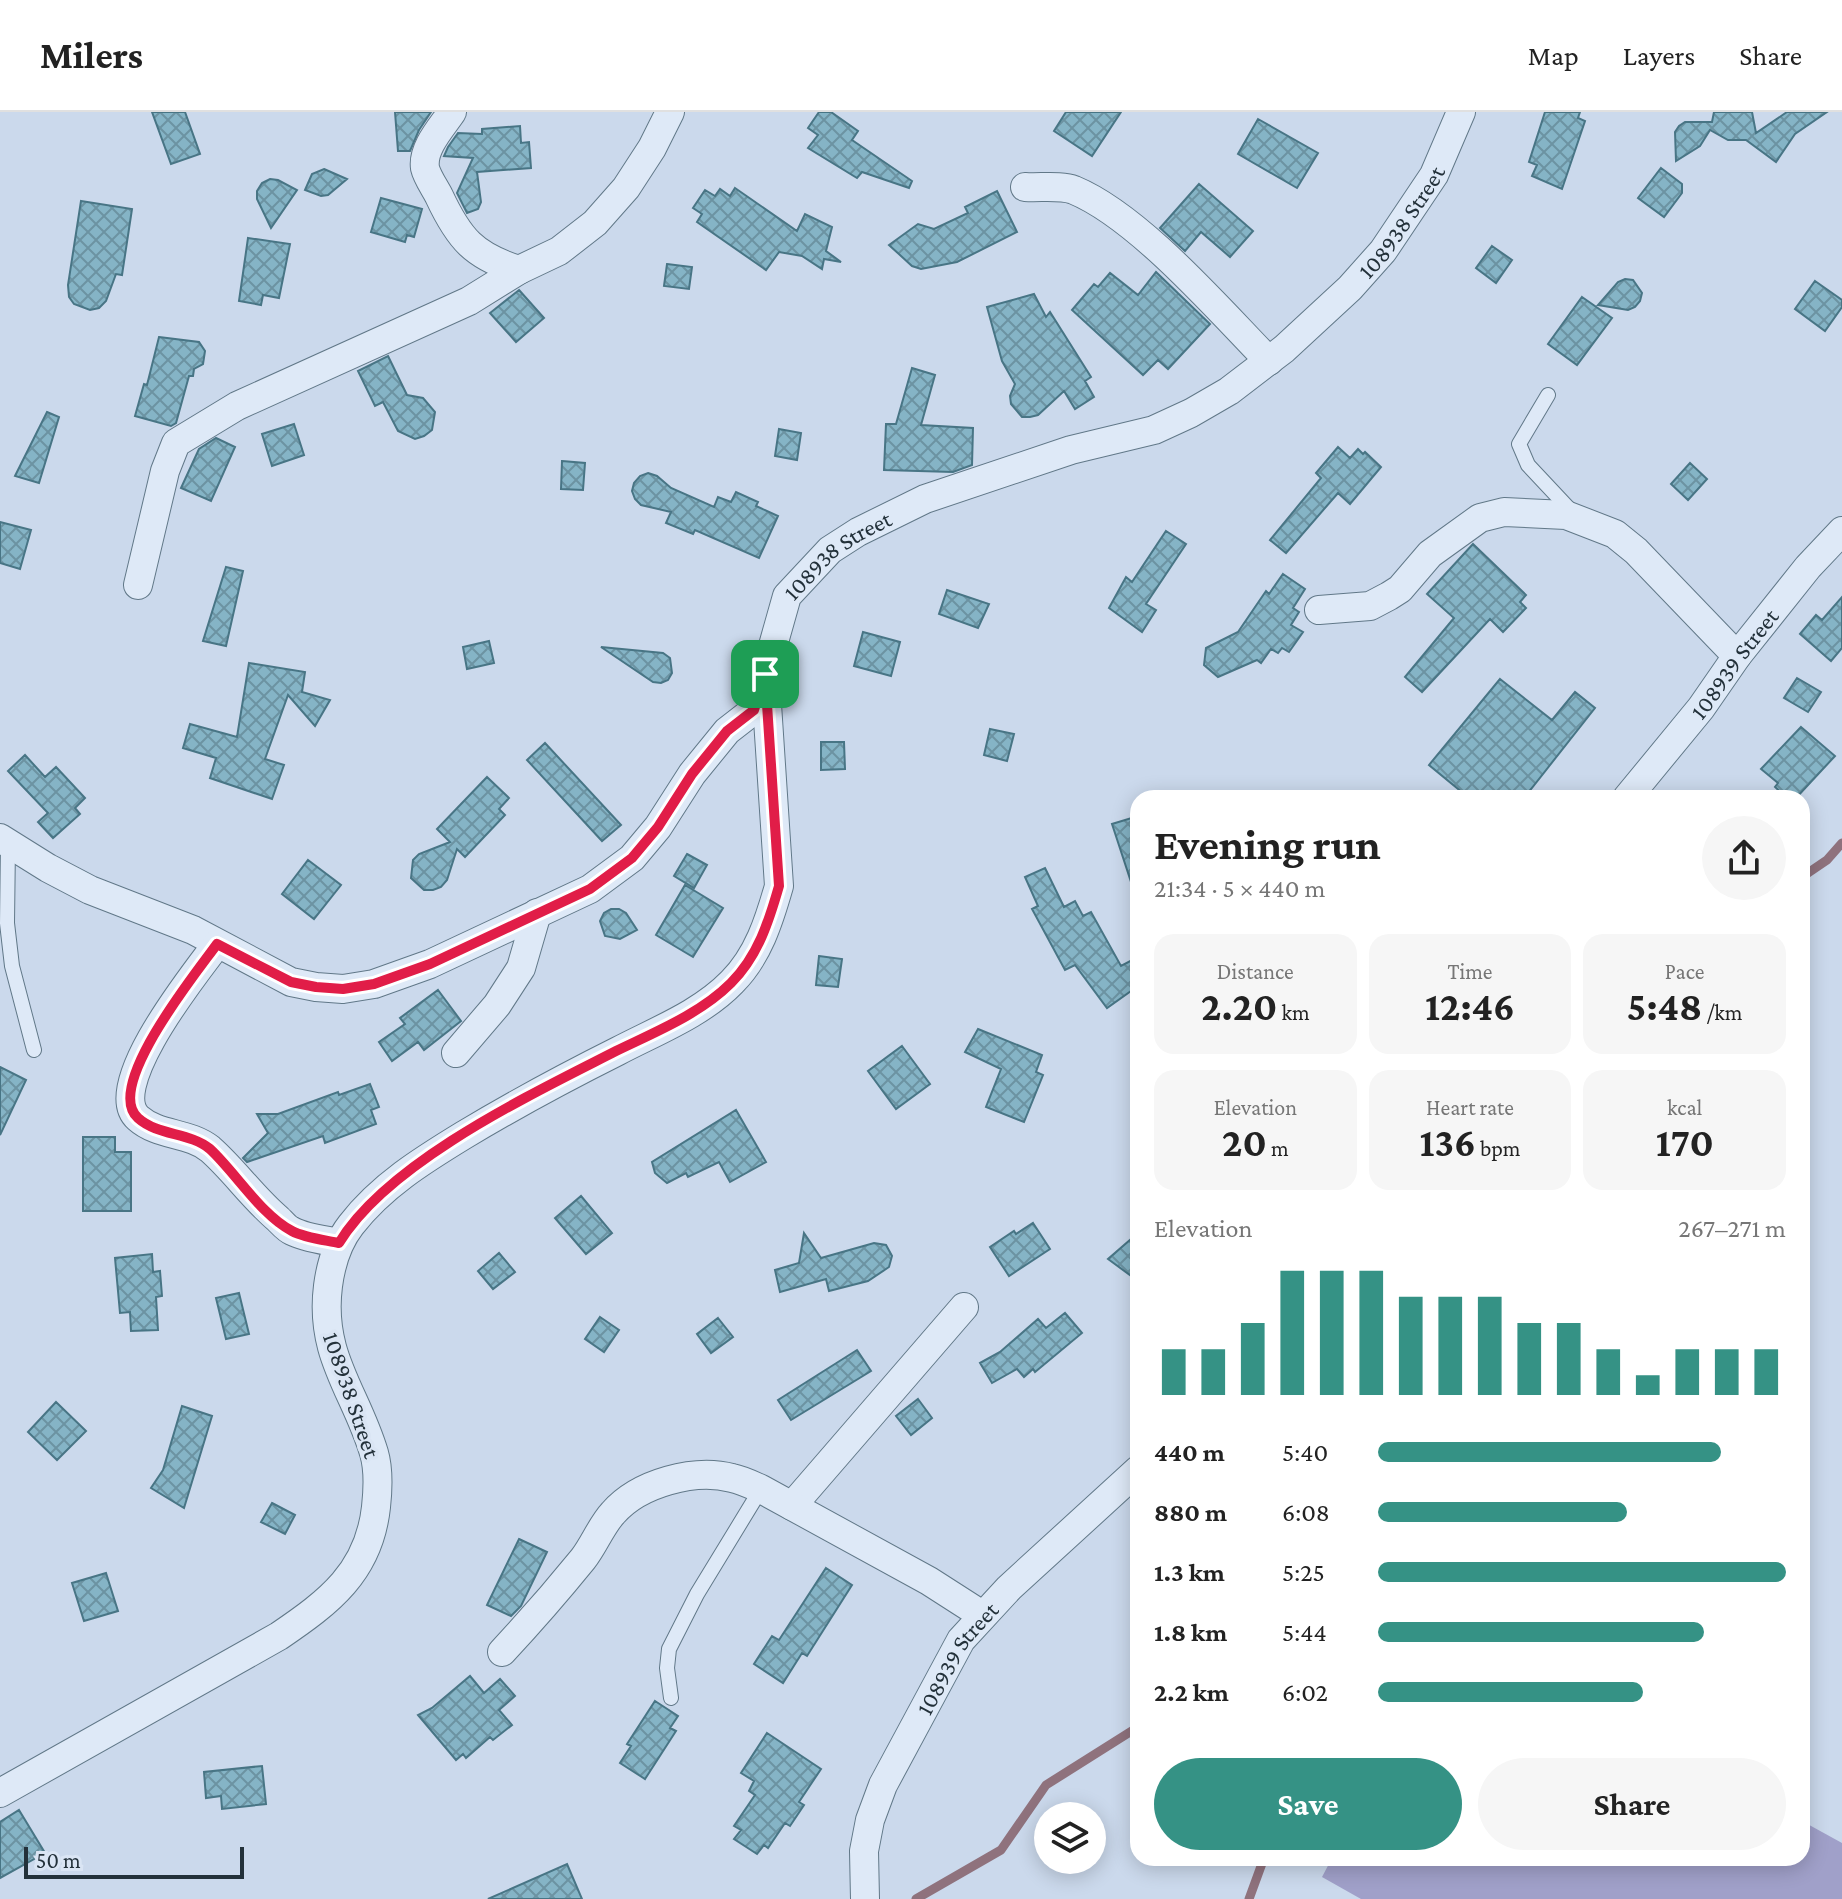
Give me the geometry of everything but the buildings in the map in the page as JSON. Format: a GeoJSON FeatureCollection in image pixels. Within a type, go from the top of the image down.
{"type":"FeatureCollection","features":[{"type":"Feature","properties":{"kind":"street"},"geometry":{"type":"LineString","coordinates":[[452,112],[429,146],[425,166],[447,213],[468,244],[491,261],[519,270]]}},
{"type":"Feature","properties":{"kind":"street"},"geometry":{"type":"LineString","coordinates":[[138,585],[165,471],[176,443],[237,406],[469,301],[519,270],[559,251],[595,223],[626,188],[652,148],[670,112]]}},
{"type":"Feature","properties":{"kind":"street","name":"108938 Street"},"geometry":{"type":"LineString","coordinates":[[0,1793],[279,1636],[322,1607],[357,1567],[375,1524],[378,1491],[374,1452],[342,1380],[327,1326],[330,1274],[339,1243],[363,1209],[382,1191],[434,1154],[509,1108],[712,1000],[746,966],[769,920],[779,886],[765,674],[787,596],[830,550],[858,532],[925,499],[1071,450],[1154,430],[1229,391],[1269,361],[1350,288],[1383,251],[1434,175],[1461,112]]}},
{"type":"Feature","properties":{"kind":"street"},"geometry":{"type":"LineString","coordinates":[[1025,187],[1072,189],[1113,213],[1161,252],[1269,361]]}},
{"type":"Feature","properties":{"kind":"street"},"geometry":{"type":"LineString","coordinates":[[1319,610],[1370,606],[1389,596],[1400,589],[1430,554],[1480,518],[1504,512],[1566,515],[1615,534],[1636,551],[1737,656]]}},
{"type":"Feature","properties":{"kind":"street","name":"108939 Street"},"geometry":{"type":"LineString","coordinates":[[1634,790],[1701,708],[1737,656],[1808,567],[1842,531]]}},
{"type":"Feature","properties":{"kind":"street"},"geometry":{"type":"LineString","coordinates":[[4,840],[90,890],[193,930],[291,982],[343,989],[374,984],[430,964],[590,889],[632,858],[727,731],[754,710],[765,674]]}},
{"type":"Feature","properties":{"kind":"street"},"geometry":{"type":"LineString","coordinates":[[456,1053],[497,1005],[521,968],[537,913]]}},
{"type":"Feature","properties":{"kind":"street"},"geometry":{"type":"LineString","coordinates":[[217,944],[160,1022],[134,1077],[128,1099],[135,1116],[154,1129],[208,1147],[258,1202],[292,1231],[339,1243]]}},
{"type":"Feature","properties":{"kind":"street"},"geometry":{"type":"LineString","coordinates":[[792,1506],[964,1307]]}},
{"type":"Feature","properties":{"kind":"street"},"geometry":{"type":"LineString","coordinates":[[502,1652],[592,1548],[613,1512],[639,1492],[669,1480],[713,1475],[732,1478],[761,1489],[929,1581],[982,1615]]}},
{"type":"Feature","properties":{"kind":"street","name":"108939 Street"},"geometry":{"type":"LineString","coordinates":[[865,1899],[864,1851],[870,1820],[883,1785],[961,1640],[982,1615],[1130,1477]]}},
{"type":"Feature","properties":{"kind":"lane"},"geometry":{"type":"LineString","coordinates":[[1548,395],[1519,444],[1528,465],[1579,519]]}},
{"type":"Feature","properties":{"kind":"lane"},"geometry":{"type":"LineString","coordinates":[[4,840],[12,966],[34,1050]]}},
{"type":"Feature","properties":{"kind":"lane"},"geometry":{"type":"LineString","coordinates":[[671,1698],[667,1668],[669,1649],[697,1594],[761,1489]]}},
{"type":"Feature","properties":{"kind":"shaded area"},"geometry":{"type":"Polygon","coordinates":[[[1810,1825],[1842,1843],[1842,1899],[1361,1899],[1322,1877],[1328,1866],[1810,1866],[1810,1825]]]}},
{"type":"Feature","properties":{"kind":"waterway"},"geometry":{"type":"LineString","coordinates":[[1810,872],[1827,860],[1842,843]]}},
{"type":"Feature","properties":{"kind":"waterway"},"geometry":{"type":"LineString","coordinates":[[916,1899],[1001,1850],[1046,1785],[1130,1732]]}},
{"type":"Feature","properties":{"kind":"waterway"},"geometry":{"type":"LineString","coordinates":[[1249,1899],[1261,1866]]}},
{"type":"Feature","properties":{"kind":"route"},"geometry":{"type":"LineString","coordinates":[[765,674],[779,886],[760,942],[746,966],[712,1000],[509,1108],[434,1154],[382,1191],[363,1209],[339,1243],[292,1231],[258,1202],[208,1147],[154,1129],[135,1116],[128,1099],[134,1077],[160,1022],[217,944],[291,982],[343,989],[374,984],[430,964],[590,889],[632,858],[727,731],[754,710],[765,674]]}}]}
